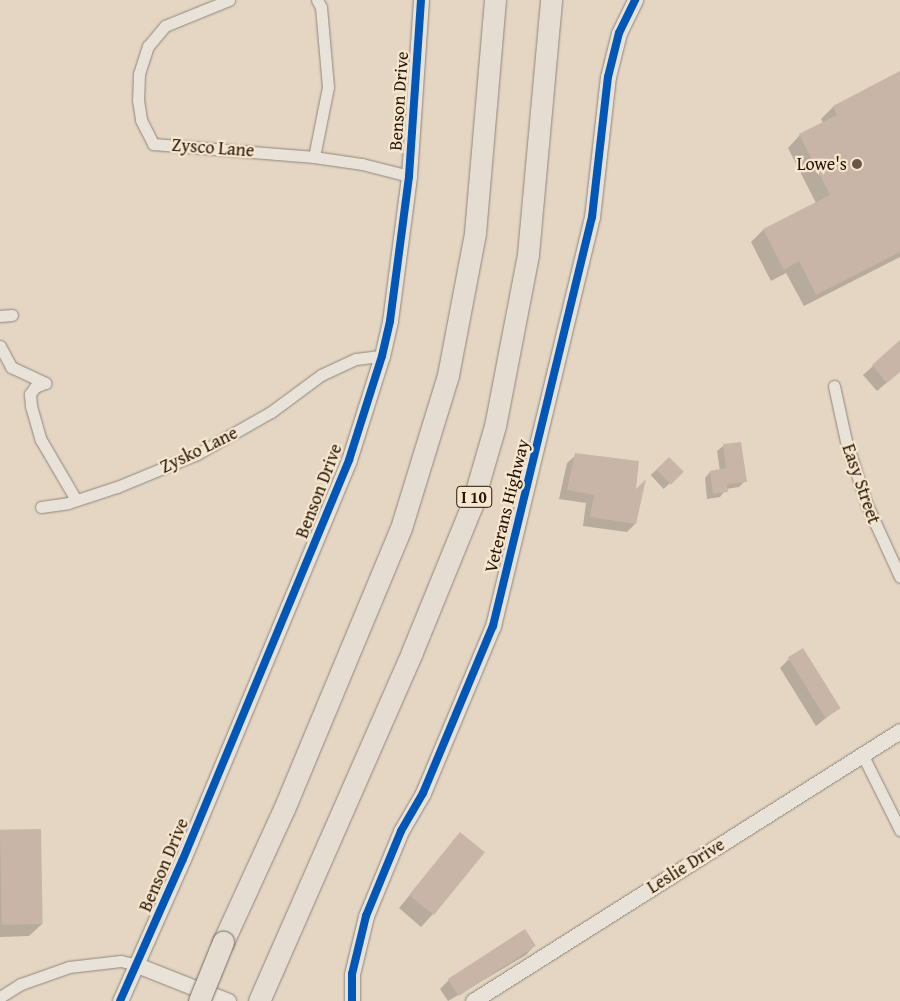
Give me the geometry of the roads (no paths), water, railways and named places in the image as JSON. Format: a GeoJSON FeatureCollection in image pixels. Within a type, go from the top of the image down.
{"type":"FeatureCollection","features":[{"type":"Feature","properties":{"kind":"highway"},"geometry":{"type":"LineString","coordinates":[[199,1001],[288,800],[401,528],[448,375],[475,233],[495,0]]}},
{"type":"Feature","properties":{"kind":"highway","name":"I 10"},"geometry":{"type":"LineString","coordinates":[[259,1001],[441,585],[472,505],[490,443],[528,254],[550,0]]}},
{"type":"Feature","properties":{"kind":"street","name":"Zysco Lane"},"geometry":{"type":"LineString","coordinates":[[229,0],[165,26],[148,46],[139,74],[138,100],[141,120],[153,144],[314,157],[362,164],[409,176]]}},
{"type":"Feature","properties":{"kind":"street"},"geometry":{"type":"LineString","coordinates":[[314,157],[328,87],[321,7],[317,0]]}},
{"type":"Feature","properties":{"kind":"street","name":"Benson Drive"},"geometry":{"type":"LineString","coordinates":[[120,1001],[137,965],[350,460],[382,356],[390,321],[409,176],[421,0]]}},
{"type":"Feature","properties":{"kind":"street","name":"Veterans Highway"},"geometry":{"type":"LineString","coordinates":[[352,1001],[352,982],[360,936],[383,873],[401,831],[423,793],[493,626],[592,217],[608,77],[619,33],[636,0]]}},
{"type":"Feature","properties":{"kind":"street"},"geometry":{"type":"LineString","coordinates":[[0,316],[12,315]]}},
{"type":"Feature","properties":{"kind":"street"},"geometry":{"type":"LineString","coordinates":[[0,346],[11,367],[45,383],[35,387],[30,394],[31,406],[41,440],[76,500]]}},
{"type":"Feature","properties":{"kind":"street","name":"Zysko Lane"},"geometry":{"type":"LineString","coordinates":[[41,507],[76,500],[197,454],[271,412],[312,380],[356,359],[382,356]]}},
{"type":"Feature","properties":{"kind":"street","name":"Easy Street"},"geometry":{"type":"LineString","coordinates":[[834,386],[846,441],[867,505],[900,577]]}},
{"type":"Feature","properties":{"kind":"street","name":"Leslie Drive"},"geometry":{"type":"LineString","coordinates":[[473,1001],[900,731]]}},
{"type":"Feature","properties":{"kind":"street"},"geometry":{"type":"LineString","coordinates":[[862,754],[900,830]]}},
{"type":"Feature","properties":{"kind":"street"},"geometry":{"type":"LineString","coordinates":[[0,997],[21,984],[69,966],[121,961],[137,965],[228,1001]]}},
{"type":"Feature","properties":{"kind":"street"},"geometry":{"type":"LineString","coordinates":[[344,1001],[352,982]]}},
{"type":"Feature","properties":{"kind":"street"},"geometry":{"type":"LineString","coordinates":[[352,982],[357,1001]]}},
{"type":"Feature","properties":{"kind":"place","name":"Lowe's"},"geometry":{"type":"Point","coordinates":[857,164]}}]}
